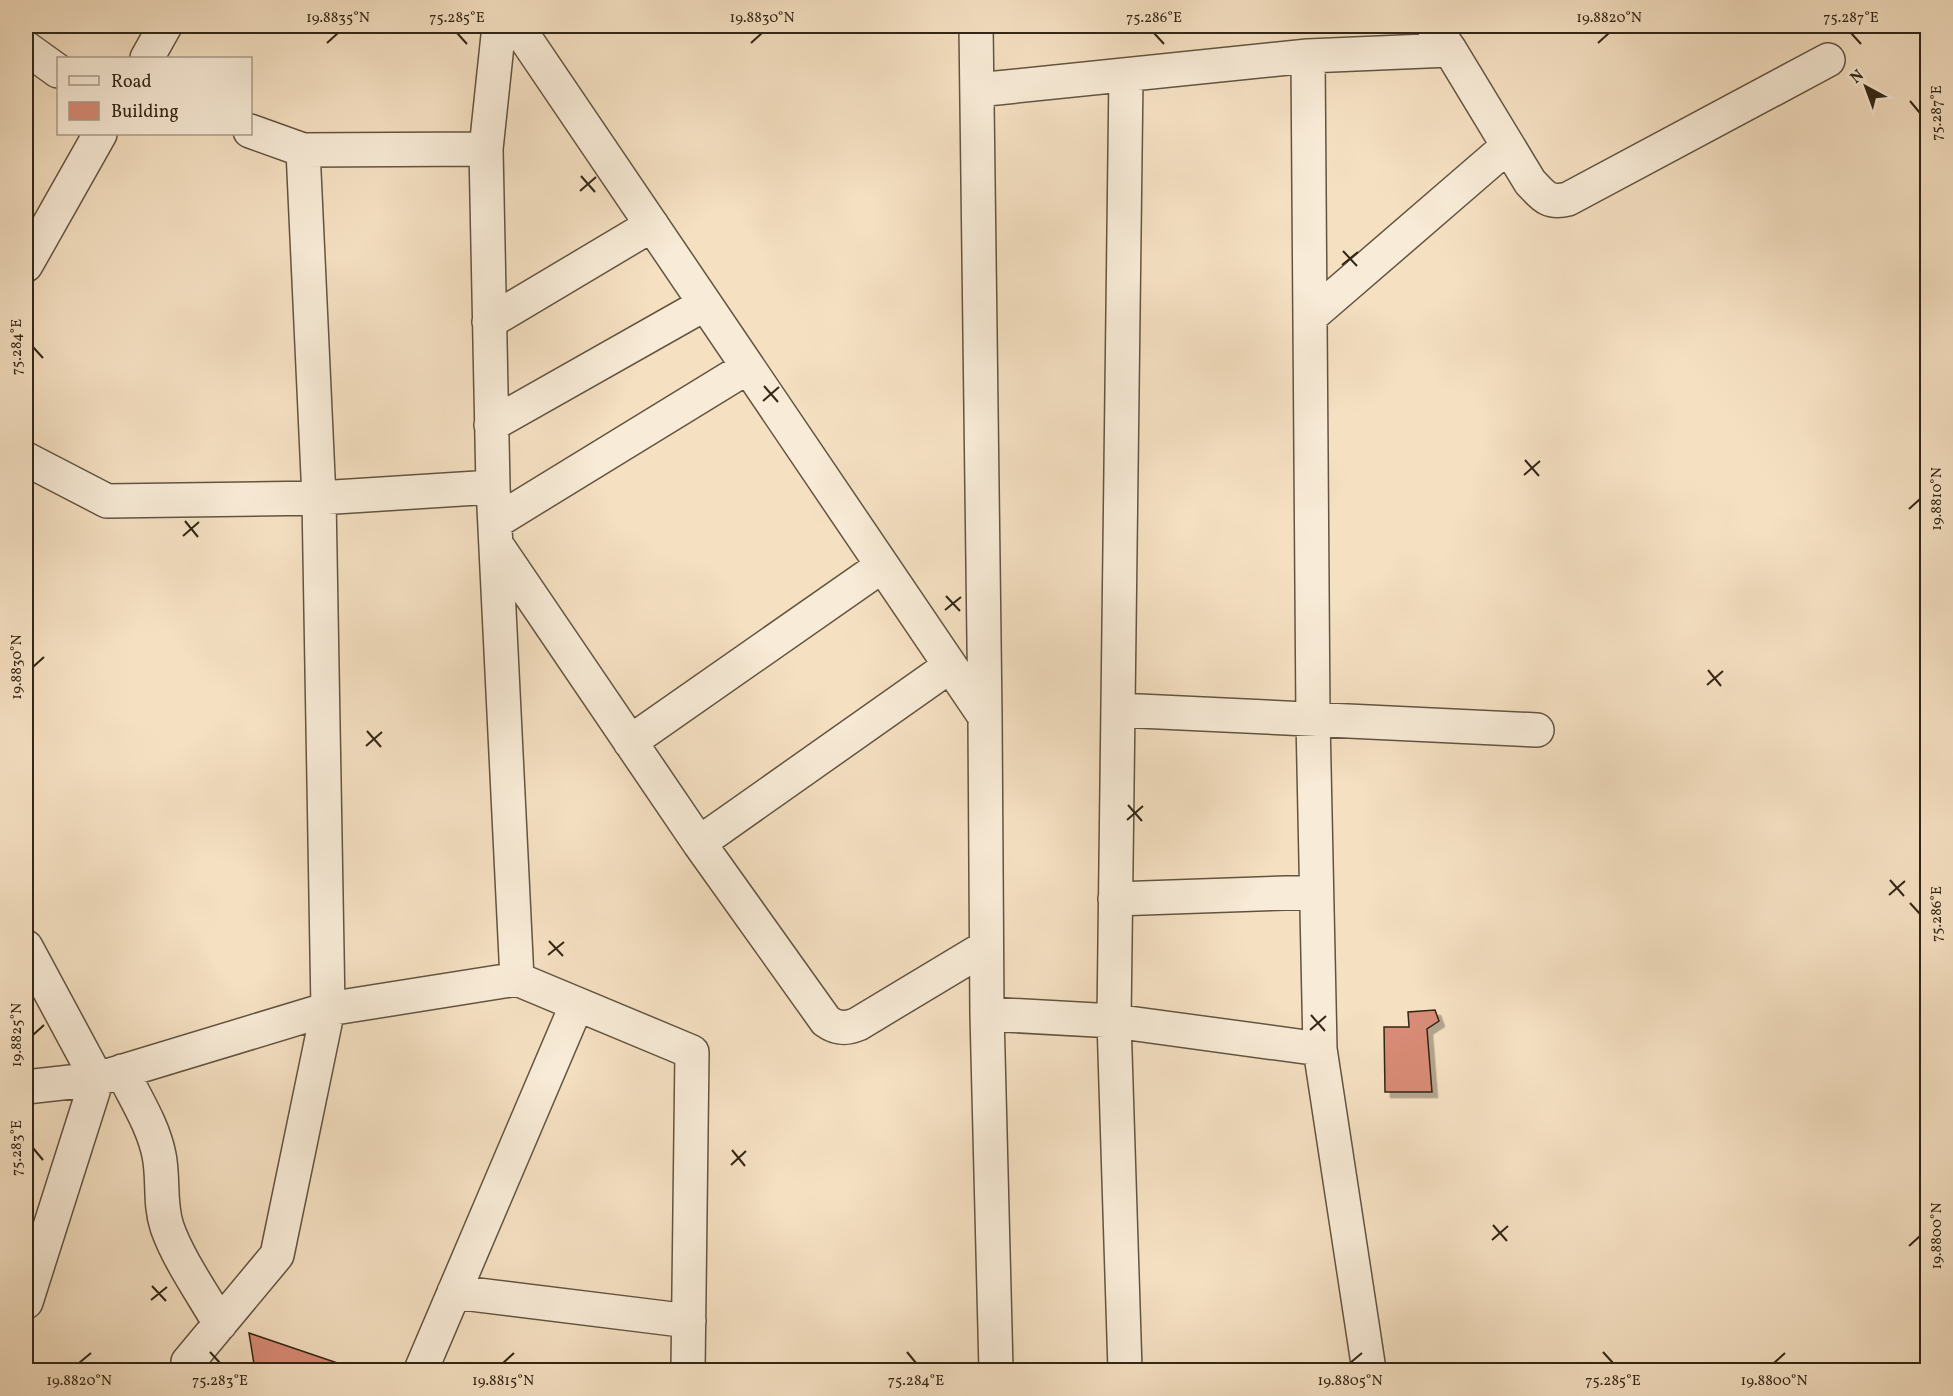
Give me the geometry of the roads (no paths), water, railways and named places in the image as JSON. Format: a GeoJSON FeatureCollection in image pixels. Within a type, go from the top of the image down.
{"type":"FeatureCollection","features":[{"type":"Feature","properties":{"kind":"street"},"geometry":{"type":"LineString","coordinates":[[148,57],[165,26]]}},
{"type":"Feature","properties":{"kind":"street"},"geometry":{"type":"LineString","coordinates":[[499,26],[486,149],[489,322],[493,487],[517,979]]}},
{"type":"Feature","properties":{"kind":"street"},"geometry":{"type":"LineString","coordinates":[[517,26],[985,717]]}},
{"type":"Feature","properties":{"kind":"street"},"geometry":{"type":"LineString","coordinates":[[976,26],[986,947],[996,1371]]}},
{"type":"Feature","properties":{"kind":"street"},"geometry":{"type":"LineString","coordinates":[[977,90],[1308,56],[1442,38],[1530,182],[1542,196],[1555,202],[1568,199],[1828,60]]}},
{"type":"Feature","properties":{"kind":"street"},"geometry":{"type":"LineString","coordinates":[[26,48],[57,70]]}},
{"type":"Feature","properties":{"kind":"street"},"geometry":{"type":"LineString","coordinates":[[1308,56],[1312,720],[1320,1049],[1368,1371]]}},
{"type":"Feature","properties":{"kind":"street"},"geometry":{"type":"LineString","coordinates":[[1125,1371],[1114,1021],[1126,75]]}},
{"type":"Feature","properties":{"kind":"street"},"geometry":{"type":"LineString","coordinates":[[252,132],[303,150],[486,149]]}},
{"type":"Feature","properties":{"kind":"street"},"geometry":{"type":"LineString","coordinates":[[26,265],[36,219],[99,135]]}},
{"type":"Feature","properties":{"kind":"street"},"geometry":{"type":"LineString","coordinates":[[1310,317],[1508,147]]}},
{"type":"Feature","properties":{"kind":"street"},"geometry":{"type":"LineString","coordinates":[[187,1368],[220,1324],[277,1256],[328,1010],[319,498],[303,150]]}},
{"type":"Feature","properties":{"kind":"street"},"geometry":{"type":"LineString","coordinates":[[489,322],[652,225]]}},
{"type":"Feature","properties":{"kind":"street"},"geometry":{"type":"LineString","coordinates":[[491,425],[705,304]]}},
{"type":"Feature","properties":{"kind":"street"},"geometry":{"type":"LineString","coordinates":[[495,533],[748,367]]}},
{"type":"Feature","properties":{"kind":"street"},"geometry":{"type":"LineString","coordinates":[[26,459],[106,501],[319,498],[493,487]]}},
{"type":"Feature","properties":{"kind":"street"},"geometry":{"type":"LineString","coordinates":[[495,533],[630,742],[826,1021],[840,1028],[849,1028],[858,1024],[986,947]]}},
{"type":"Feature","properties":{"kind":"street"},"geometry":{"type":"LineString","coordinates":[[630,742],[882,566]]}},
{"type":"Feature","properties":{"kind":"street"},"geometry":{"type":"LineString","coordinates":[[699,843],[950,666]]}},
{"type":"Feature","properties":{"kind":"street"},"geometry":{"type":"LineString","coordinates":[[1118,710],[1536,730]]}},
{"type":"Feature","properties":{"kind":"street"},"geometry":{"type":"LineString","coordinates":[[1115,900],[1316,892]]}},
{"type":"Feature","properties":{"kind":"street"},"geometry":{"type":"LineString","coordinates":[[26,947],[110,1075],[152,1131],[162,1170],[161,1205],[167,1227],[220,1324]]}},
{"type":"Feature","properties":{"kind":"street"},"geometry":{"type":"LineString","coordinates":[[26,1087],[110,1075],[328,1010],[517,979],[692,1052],[688,1371]]}},
{"type":"Feature","properties":{"kind":"street"},"geometry":{"type":"LineString","coordinates":[[421,1371],[578,1004]]}},
{"type":"Feature","properties":{"kind":"street"},"geometry":{"type":"LineString","coordinates":[[987,1014],[1114,1021],[1320,1049]]}},
{"type":"Feature","properties":{"kind":"street"},"geometry":{"type":"LineString","coordinates":[[26,1302],[110,1075]]}},
{"type":"Feature","properties":{"kind":"street"},"geometry":{"type":"LineString","coordinates":[[454,1292],[689,1321]]}}]}
